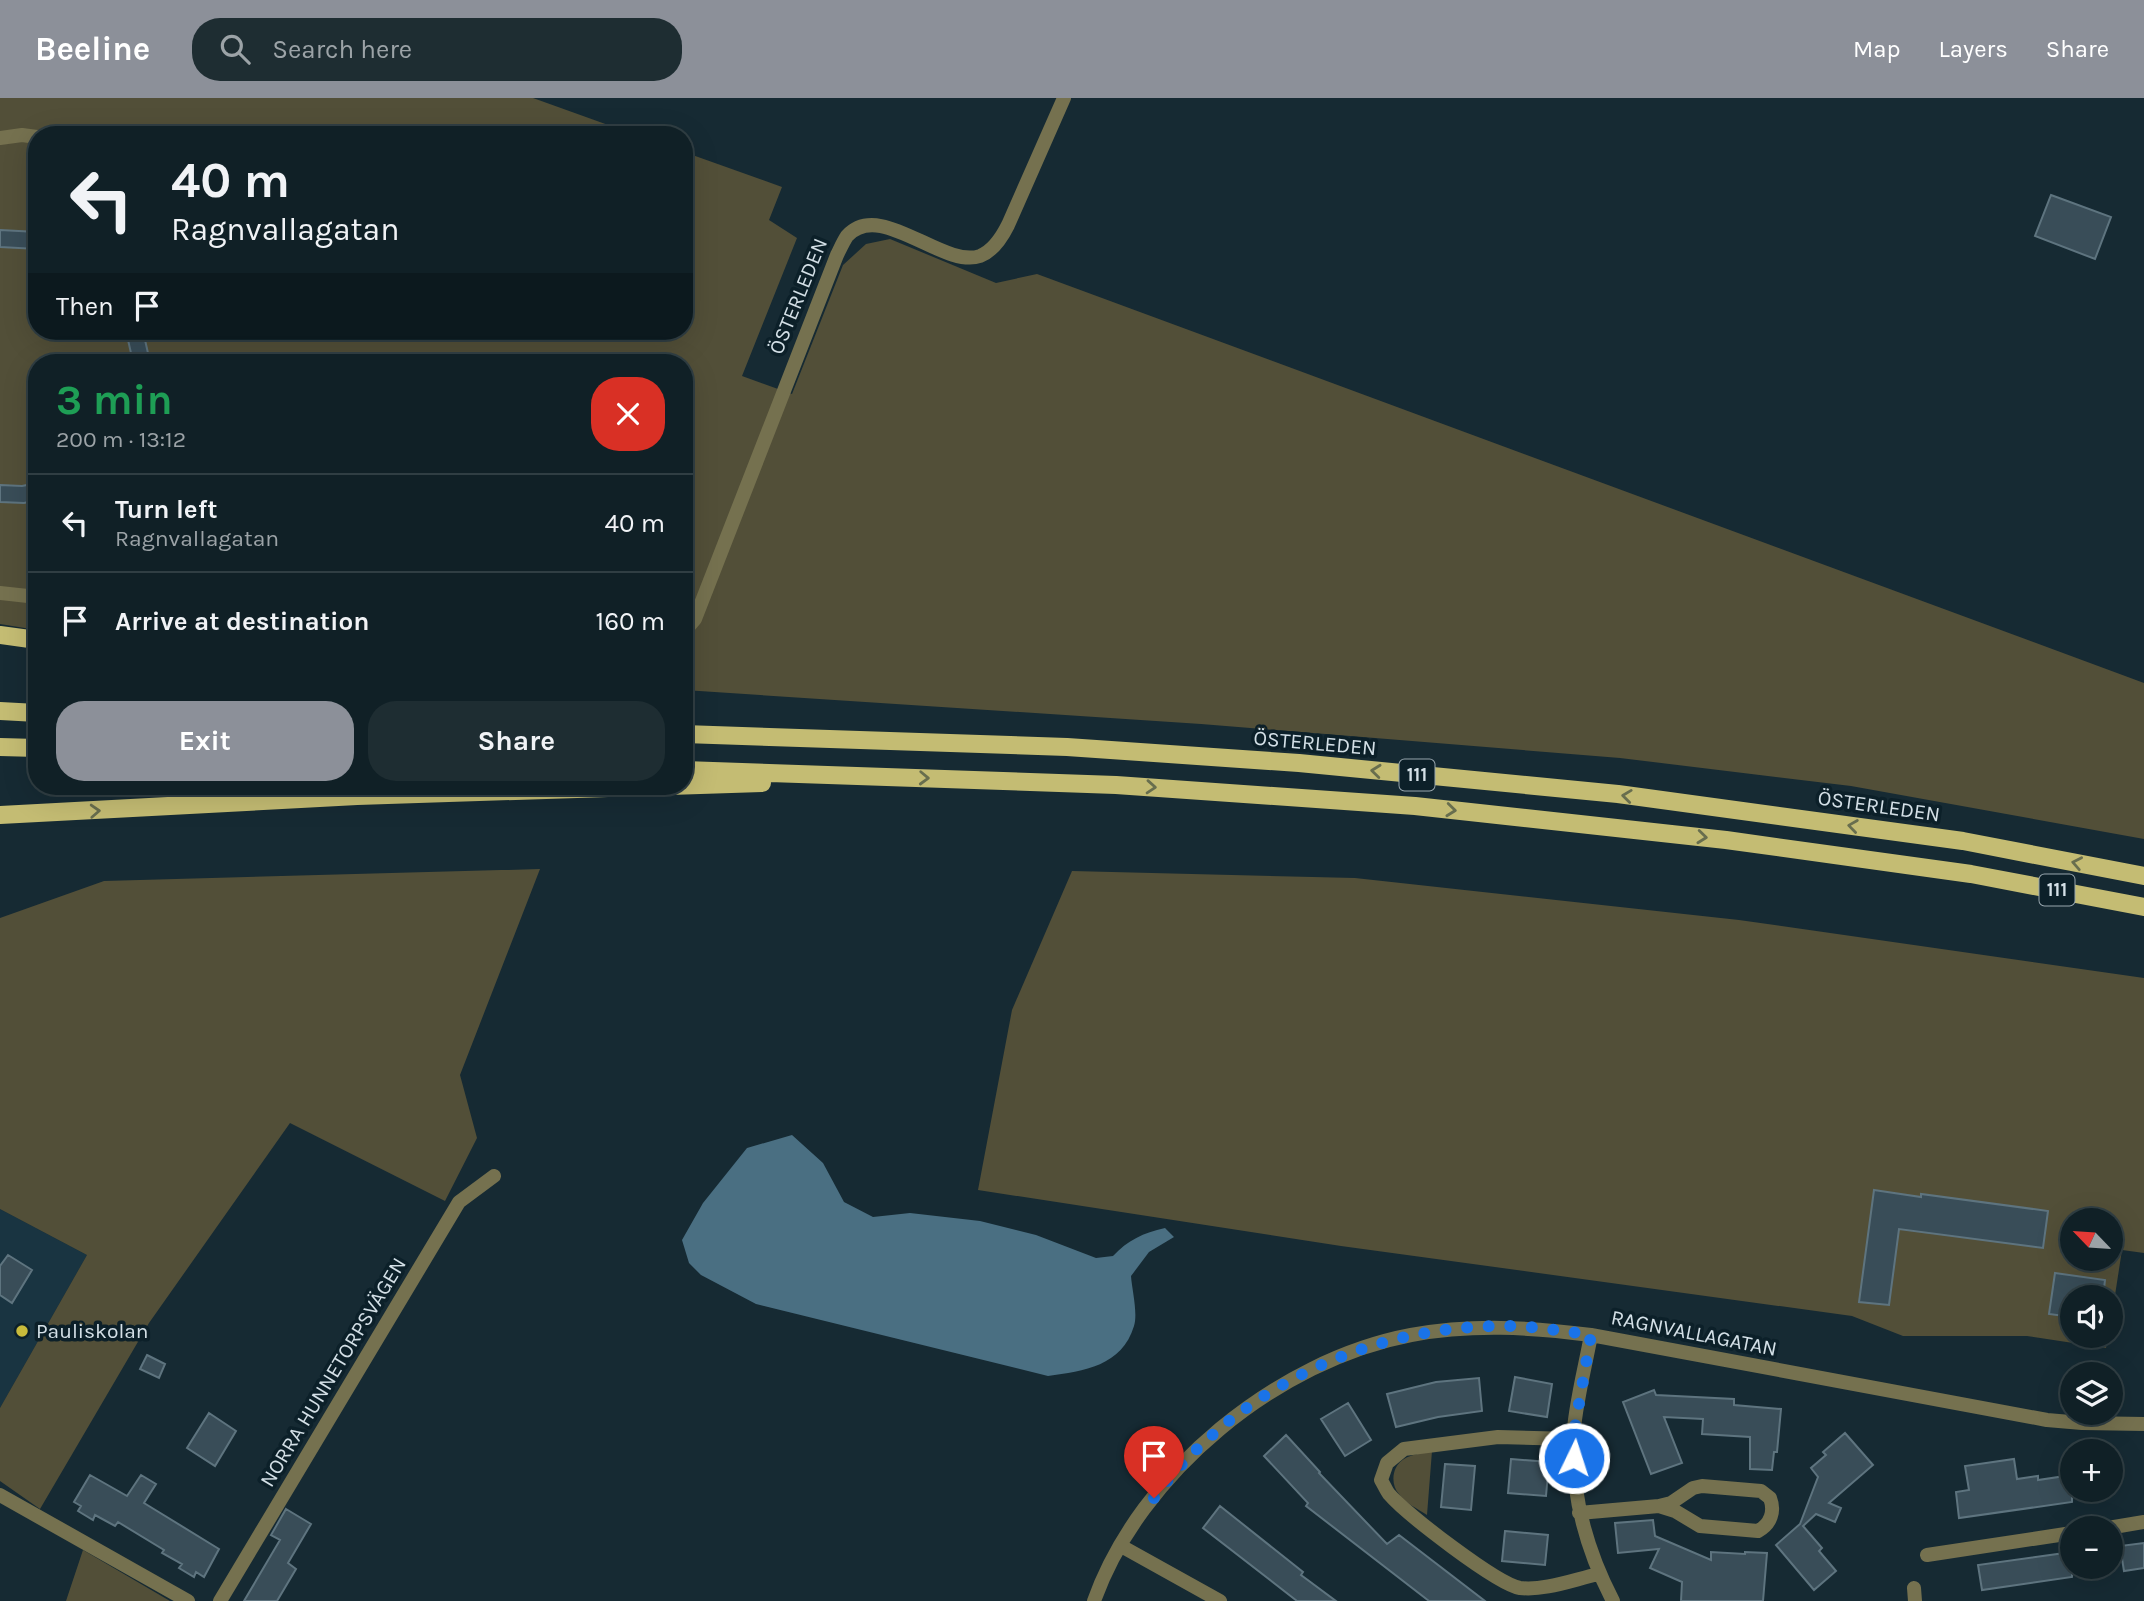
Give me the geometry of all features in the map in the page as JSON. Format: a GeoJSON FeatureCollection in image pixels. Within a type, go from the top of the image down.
{"type":"FeatureCollection","features":[{"type":"Feature","properties":{"kind":"main road"},"geometry":{"type":"LineString","coordinates":[[0,635],[28,639]]}},
{"type":"Feature","properties":{"kind":"main road"},"geometry":{"type":"LineString","coordinates":[[0,711],[28,713]]}},
{"type":"Feature","properties":{"kind":"main road","name":"ÖSTERLEDEN"},"geometry":{"type":"LineString","coordinates":[[693,733],[1081,748],[1299,763],[1590,792],[1963,841],[2144,876]]}},
{"type":"Feature","properties":{"kind":"main road"},"geometry":{"type":"LineString","coordinates":[[0,747],[28,748]]}},
{"type":"Feature","properties":{"kind":"main road","name":"111"},"geometry":{"type":"LineString","coordinates":[[693,770],[1116,785],[1415,807],[1726,840],[1971,874],[2144,907]]}},
{"type":"Feature","properties":{"kind":"main road"},"geometry":{"type":"LineString","coordinates":[[693,786],[877,776]]}},
{"type":"Feature","properties":{"kind":"main road"},"geometry":{"type":"LineString","coordinates":[[0,815],[392,795]]}},
{"type":"Feature","properties":{"kind":"street","name":"ÖSTERLEDEN"},"geometry":{"type":"LineString","coordinates":[[693,621],[837,255],[848,236],[863,226],[877,226],[955,255],[972,257],[987,252],[1003,235],[1064,98]]}},
{"type":"Feature","properties":{"kind":"street"},"geometry":{"type":"LineString","coordinates":[[0,138],[28,136]]}},
{"type":"Feature","properties":{"kind":"street"},"geometry":{"type":"LineString","coordinates":[[0,593],[28,596]]}},
{"type":"Feature","properties":{"kind":"street","name":"NORRA HUNNETORPSVÄGEN"},"geometry":{"type":"LineString","coordinates":[[220,1601],[459,1202],[495,1176]]}},
{"type":"Feature","properties":{"kind":"street","name":"RAGNVALLAGATAN"},"geometry":{"type":"LineString","coordinates":[[1094,1601],[1121,1546],[1166,1483],[1223,1424],[1280,1386],[1324,1364],[1380,1343],[1411,1335],[1512,1326],[1591,1335],[2015,1415],[2082,1423],[2144,1423]]}},
{"type":"Feature","properties":{"kind":"street"},"geometry":{"type":"LineString","coordinates":[[1591,1335],[1573,1438],[1574,1477],[1579,1513],[1587,1542],[1613,1601]]}},
{"type":"Feature","properties":{"kind":"street"},"geometry":{"type":"LineString","coordinates":[[1573,1438],[1498,1437],[1404,1449],[1387,1463],[1381,1480],[1388,1493],[1404,1507],[1498,1580],[1519,1588],[1544,1587],[1599,1574]]}},
{"type":"Feature","properties":{"kind":"street"},"geometry":{"type":"LineString","coordinates":[[1579,1513],[1659,1506],[1671,1503],[1693,1488],[1702,1486],[1765,1492],[1772,1501],[1773,1508],[1768,1523],[1758,1531],[1700,1526],[1675,1511],[1659,1506]]}},
{"type":"Feature","properties":{"kind":"street"},"geometry":{"type":"LineString","coordinates":[[0,1495],[188,1601]]}},
{"type":"Feature","properties":{"kind":"street"},"geometry":{"type":"LineString","coordinates":[[2123,1526],[2144,1522]]}},
{"type":"Feature","properties":{"kind":"street"},"geometry":{"type":"LineString","coordinates":[[1927,1555],[2060,1535]]}},
{"type":"Feature","properties":{"kind":"street"},"geometry":{"type":"LineString","coordinates":[[1121,1546],[1220,1601]]}},
{"type":"Feature","properties":{"kind":"shaded area"},"geometry":{"type":"Polygon","coordinates":[[[0,98],[533,98],[611,126],[28,126],[28,340],[693,340],[693,155],[782,187],[769,220],[797,238],[742,376],[792,394],[843,265],[866,244],[890,239],[996,283],[1037,274],[2144,683],[2144,839],[1851,786],[1620,758],[1201,724],[693,691],[693,354],[28,354],[28,629],[0,624],[0,98]]]}},
{"type":"Feature","properties":{"kind":"shaded area"},"geometry":{"type":"Polygon","coordinates":[[[540,869],[460,1075],[477,1138],[445,1201],[290,1123],[149,1323],[40,1509],[0,1481],[0,1408],[87,1255],[0,1209],[0,918],[104,881],[540,869]]]}},
{"type":"Feature","properties":{"kind":"shaded area"},"geometry":{"type":"Polygon","coordinates":[[[1072,871],[1355,878],[1739,920],[2144,978],[2144,1253],[2123,1250],[2123,1208],[2060,1208],[2060,1271],[2119,1271],[2117,1285],[2060,1285],[2060,1341],[2027,1336],[1903,1336],[1852,1316],[1341,1246],[978,1190],[1012,1010],[1072,871]]]}},
{"type":"Feature","properties":{"kind":"shaded area"},"geometry":{"type":"Polygon","coordinates":[[[792,1135],[823,1163],[844,1202],[873,1217],[910,1213],[980,1221],[1036,1235],[1096,1258],[1113,1256],[1130,1241],[1157,1230],[1165,1228],[1174,1237],[1149,1252],[1131,1276],[1135,1321],[1121,1350],[1088,1369],[1062,1374],[1048,1376],[756,1304],[701,1275],[689,1263],[682,1240],[703,1203],[747,1148],[792,1135]]]}},
{"type":"Feature","properties":{"kind":"shaded area","name":"Pauliskolan"},"geometry":{"type":"Polygon","coordinates":[[[0,1209],[87,1255],[0,1408],[0,1209]]]}},
{"type":"Feature","properties":{"kind":"shaded area"},"geometry":{"type":"Polygon","coordinates":[[[1432,1451],[1427,1515],[1408,1503],[1396,1490],[1394,1475],[1397,1466],[1404,1459],[1432,1451]]]}},
{"type":"Feature","properties":{"kind":"shaded area"},"geometry":{"type":"Polygon","coordinates":[[[83,1550],[170,1601],[66,1601],[83,1550]]]}},
{"type":"Feature","properties":{"kind":"building"},"geometry":{"type":"Polygon","coordinates":[[[2051,195],[2111,217],[2095,259],[2035,236],[2051,195]]]}},
{"type":"Feature","properties":{"kind":"building"},"geometry":{"type":"Polygon","coordinates":[[[0,230],[28,232],[28,249],[0,247],[0,230]]]}},
{"type":"Feature","properties":{"kind":"building"},"geometry":{"type":"Polygon","coordinates":[[[128,340],[145,340],[148,354],[131,354],[128,340]]]}},
{"type":"Feature","properties":{"kind":"building"},"geometry":{"type":"Polygon","coordinates":[[[0,485],[28,485],[28,502],[0,502],[0,485]]]}},
{"type":"Feature","properties":{"kind":"building"},"geometry":{"type":"Polygon","coordinates":[[[1874,1190],[2048,1211],[2043,1248],[1899,1229],[1889,1305],[1859,1302],[1874,1190]]]}},
{"type":"Feature","properties":{"kind":"building"},"geometry":{"type":"Polygon","coordinates":[[[8,1255],[32,1270],[12,1303],[0,1295],[0,1266],[8,1255]]]}},
{"type":"Feature","properties":{"kind":"building"},"geometry":{"type":"Polygon","coordinates":[[[2055,1273],[2105,1280],[2104,1285],[2060,1285],[2060,1315],[2049,1314],[2055,1273]]]}},
{"type":"Feature","properties":{"kind":"building"},"geometry":{"type":"Polygon","coordinates":[[[147,1355],[165,1364],[159,1378],[140,1369],[147,1355]]]}},
{"type":"Feature","properties":{"kind":"building"},"geometry":{"type":"Polygon","coordinates":[[[1515,1377],[1552,1384],[1547,1417],[1509,1411],[1515,1377]]]}},
{"type":"Feature","properties":{"kind":"building"},"geometry":{"type":"Polygon","coordinates":[[[1479,1378],[1482,1411],[1438,1417],[1396,1427],[1387,1394],[1436,1382],[1479,1378]]]}},
{"type":"Feature","properties":{"kind":"building"},"geometry":{"type":"Polygon","coordinates":[[[1654,1390],[1656,1395],[1734,1399],[1734,1405],[1781,1409],[1777,1452],[1774,1452],[1772,1470],[1750,1469],[1750,1437],[1702,1434],[1703,1419],[1664,1417],[1682,1463],[1651,1474],[1623,1402],[1654,1390]]]}},
{"type":"Feature","properties":{"kind":"building"},"geometry":{"type":"Polygon","coordinates":[[[1348,1403],[1371,1440],[1345,1456],[1321,1419],[1348,1403]]]}},
{"type":"Feature","properties":{"kind":"building"},"geometry":{"type":"Polygon","coordinates":[[[209,1413],[236,1431],[215,1466],[187,1448],[209,1413]]]}},
{"type":"Feature","properties":{"kind":"building"},"geometry":{"type":"Polygon","coordinates":[[[1845,1433],[1873,1465],[1829,1503],[1841,1508],[1835,1522],[1816,1514],[1803,1526],[1822,1548],[1819,1551],[1836,1571],[1814,1590],[1776,1545],[1800,1524],[1818,1477],[1811,1468],[1826,1455],[1823,1452],[1845,1433]]]}},
{"type":"Feature","properties":{"kind":"building"},"geometry":{"type":"Polygon","coordinates":[[[1286,1435],[1387,1544],[1399,1535],[1485,1601],[1429,1601],[1306,1506],[1308,1503],[1264,1456],[1286,1435]]]}},
{"type":"Feature","properties":{"kind":"building"},"geometry":{"type":"Polygon","coordinates":[[[1511,1459],[1549,1462],[1546,1496],[1508,1493],[1511,1459]]]}},
{"type":"Feature","properties":{"kind":"building"},"geometry":{"type":"Polygon","coordinates":[[[2014,1459],[2017,1479],[2060,1477],[2060,1502],[2072,1502],[1959,1518],[1956,1492],[1969,1490],[1965,1466],[2014,1459]]]}},
{"type":"Feature","properties":{"kind":"building"},"geometry":{"type":"Polygon","coordinates":[[[1445,1464],[1475,1466],[1471,1510],[1441,1507],[1445,1464]]]}},
{"type":"Feature","properties":{"kind":"building"},"geometry":{"type":"Polygon","coordinates":[[[90,1475],[127,1496],[141,1475],[156,1484],[144,1503],[219,1549],[204,1577],[196,1572],[194,1577],[179,1568],[182,1564],[162,1553],[164,1550],[118,1522],[115,1526],[95,1515],[93,1520],[78,1511],[81,1506],[74,1502],[90,1475]]]}},
{"type":"Feature","properties":{"kind":"building"},"geometry":{"type":"Polygon","coordinates":[[[1220,1506],[1336,1601],[1297,1601],[1203,1528],[1220,1506]]]}},
{"type":"Feature","properties":{"kind":"building"},"geometry":{"type":"Polygon","coordinates":[[[286,1509],[311,1524],[288,1563],[296,1569],[277,1601],[244,1601],[280,1540],[271,1535],[286,1509]]]}},
{"type":"Feature","properties":{"kind":"building"},"geometry":{"type":"Polygon","coordinates":[[[1653,1520],[1655,1536],[1711,1560],[1711,1552],[1767,1553],[1763,1601],[1681,1601],[1682,1582],[1650,1568],[1659,1549],[1618,1553],[1615,1523],[1653,1520]]]}},
{"type":"Feature","properties":{"kind":"building"},"geometry":{"type":"Polygon","coordinates":[[[1505,1531],[1548,1535],[1545,1565],[1502,1561],[1505,1531]]]}},
{"type":"Feature","properties":{"kind":"building"},"geometry":{"type":"Polygon","coordinates":[[[2144,1543],[2144,1568],[2124,1571],[2123,1546],[2144,1543]]]}},
{"type":"Feature","properties":{"kind":"building"},"geometry":{"type":"Polygon","coordinates":[[[2060,1554],[2060,1579],[1982,1590],[1978,1565],[2060,1554]]]}},
{"type":"Feature","properties":{"kind":"place","name":"Pauliskolan"},"geometry":{"type":"Point","coordinates":[22,1331]}},
{"type":"Feature","properties":{"kind":"route"},"geometry":{"type":"LineString","coordinates":[[1154,1498],[1184,1462],[1223,1424],[1280,1386],[1313,1368],[1346,1354],[1411,1335],[1475,1327],[1512,1326],[1591,1335],[1573,1438],[1574,1458]]}}]}
